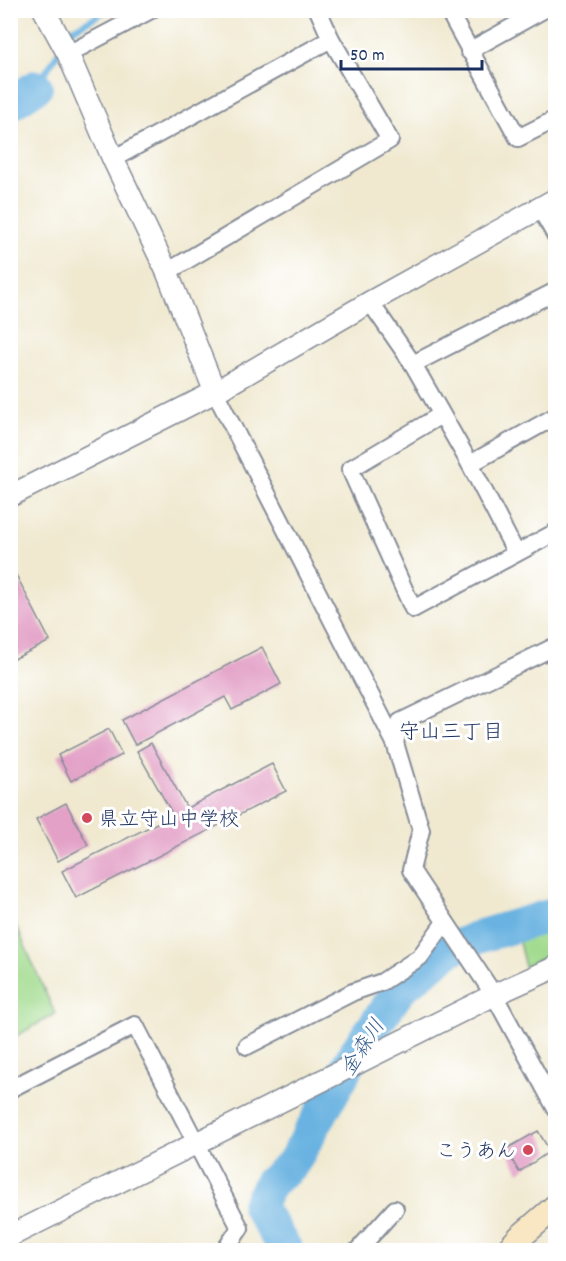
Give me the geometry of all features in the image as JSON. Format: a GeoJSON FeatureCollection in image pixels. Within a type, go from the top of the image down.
{"type":"FeatureCollection","features":[{"type":"Feature","properties":{"kind":"main road"},"geometry":{"type":"LineString","coordinates":[[508,1251],[555,1206]]}},
{"type":"Feature","properties":{"kind":"street"},"geometry":{"type":"LineString","coordinates":[[44,10],[68,54],[112,159],[166,272],[215,392],[395,743],[422,830],[411,870],[494,995],[555,1109]]}},
{"type":"Feature","properties":{"kind":"street"},"geometry":{"type":"LineString","coordinates":[[68,54],[151,10]]}},
{"type":"Feature","properties":{"kind":"street"},"geometry":{"type":"LineString","coordinates":[[166,272],[390,140],[331,39],[318,10]]}},
{"type":"Feature","properties":{"kind":"street"},"geometry":{"type":"LineString","coordinates":[[448,10],[518,138],[555,119]]}},
{"type":"Feature","properties":{"kind":"street"},"geometry":{"type":"LineString","coordinates":[[469,51],[543,10]]}},
{"type":"Feature","properties":{"kind":"street"},"geometry":{"type":"LineString","coordinates":[[112,159],[331,39]]}},
{"type":"Feature","properties":{"kind":"street"},"geometry":{"type":"LineString","coordinates":[[10,496],[215,392],[548,203],[555,236]]}},
{"type":"Feature","properties":{"kind":"street"},"geometry":{"type":"LineString","coordinates":[[413,364],[555,291]]}},
{"type":"Feature","properties":{"kind":"street"},"geometry":{"type":"LineString","coordinates":[[370,302],[413,364],[470,464],[516,553]]}},
{"type":"Feature","properties":{"kind":"street"},"geometry":{"type":"LineString","coordinates":[[441,415],[350,469],[413,609],[555,532]]}},
{"type":"Feature","properties":{"kind":"street"},"geometry":{"type":"LineString","coordinates":[[470,464],[555,416]]}},
{"type":"Feature","properties":{"kind":"street"},"geometry":{"type":"LineString","coordinates":[[395,743],[400,722],[555,646]]}},
{"type":"Feature","properties":{"kind":"street"},"geometry":{"type":"LineString","coordinates":[[247,1046],[353,992],[382,982],[420,957],[445,922]]}},
{"type":"Feature","properties":{"kind":"street"},"geometry":{"type":"LineString","coordinates":[[10,1236],[494,995],[555,967]]}},
{"type":"Feature","properties":{"kind":"street"},"geometry":{"type":"LineString","coordinates":[[10,1089],[135,1024],[240,1228],[225,1251]]}},
{"type":"Feature","properties":{"kind":"street"},"geometry":{"type":"LineString","coordinates":[[358,1251],[395,1209]]}},
{"type":"Feature","properties":{"kind":"green space"},"geometry":{"type":"Polygon","coordinates":[[[10,912],[55,1014],[11,1039],[10,1039],[10,912]]]}},
{"type":"Feature","properties":{"kind":"green space"},"geometry":{"type":"Polygon","coordinates":[[[555,921],[555,952],[525,967],[518,938],[555,921]]]}},
{"type":"Feature","properties":{"kind":"building"},"geometry":{"type":"Polygon","coordinates":[[[10,563],[50,641],[10,661],[10,563]]]}},
{"type":"Feature","properties":{"kind":"building"},"geometry":{"type":"Polygon","coordinates":[[[262,647],[281,684],[232,710],[225,697],[135,745],[122,720],[262,647]]]}},
{"type":"Feature","properties":{"kind":"building"},"geometry":{"type":"Polygon","coordinates":[[[109,729],[122,755],[71,781],[58,755],[109,729]]]}},
{"type":"Feature","properties":{"kind":"building"},"geometry":{"type":"Polygon","coordinates":[[[151,743],[187,808],[272,764],[286,791],[76,898],[62,871],[173,815],[137,751],[151,743]]]}},
{"type":"Feature","properties":{"kind":"building"},"geometry":{"type":"Polygon","coordinates":[[[66,803],[88,845],[58,861],[36,819],[66,803]]]}},
{"type":"Feature","properties":{"kind":"building","name":"こうあん"},"geometry":{"type":"Polygon","coordinates":[[[538,1131],[550,1151],[519,1172],[506,1149],[538,1131]]]}},
{"type":"Feature","properties":{"kind":"waterway"},"geometry":{"type":"LineString","coordinates":[[65,41],[73,29],[108,10]]}},
{"type":"Feature","properties":{"kind":"waterway"},"geometry":{"type":"LineString","coordinates":[[36,87],[60,50]]}},
{"type":"Feature","properties":{"kind":"waterway"},"geometry":{"type":"LineString","coordinates":[[10,104],[36,87]]}},
{"type":"Feature","properties":{"kind":"waterway","name":"金森川"},"geometry":{"type":"LineString","coordinates":[[286,1250],[258,1206],[270,1183],[293,1163],[355,1053],[401,988],[449,950],[481,936],[556,914]]}},
{"type":"Feature","properties":{"kind":"place","name":"県立守山中学校"},"geometry":{"type":"Point","coordinates":[87,818]}},
{"type":"Feature","properties":{"kind":"place","name":"こうあん"},"geometry":{"type":"Point","coordinates":[528,1150]}},
{"type":"Feature","properties":{"kind":"district","name":"守山三丁目"},"geometry":{"type":"Point","coordinates":[451,731]}}]}
